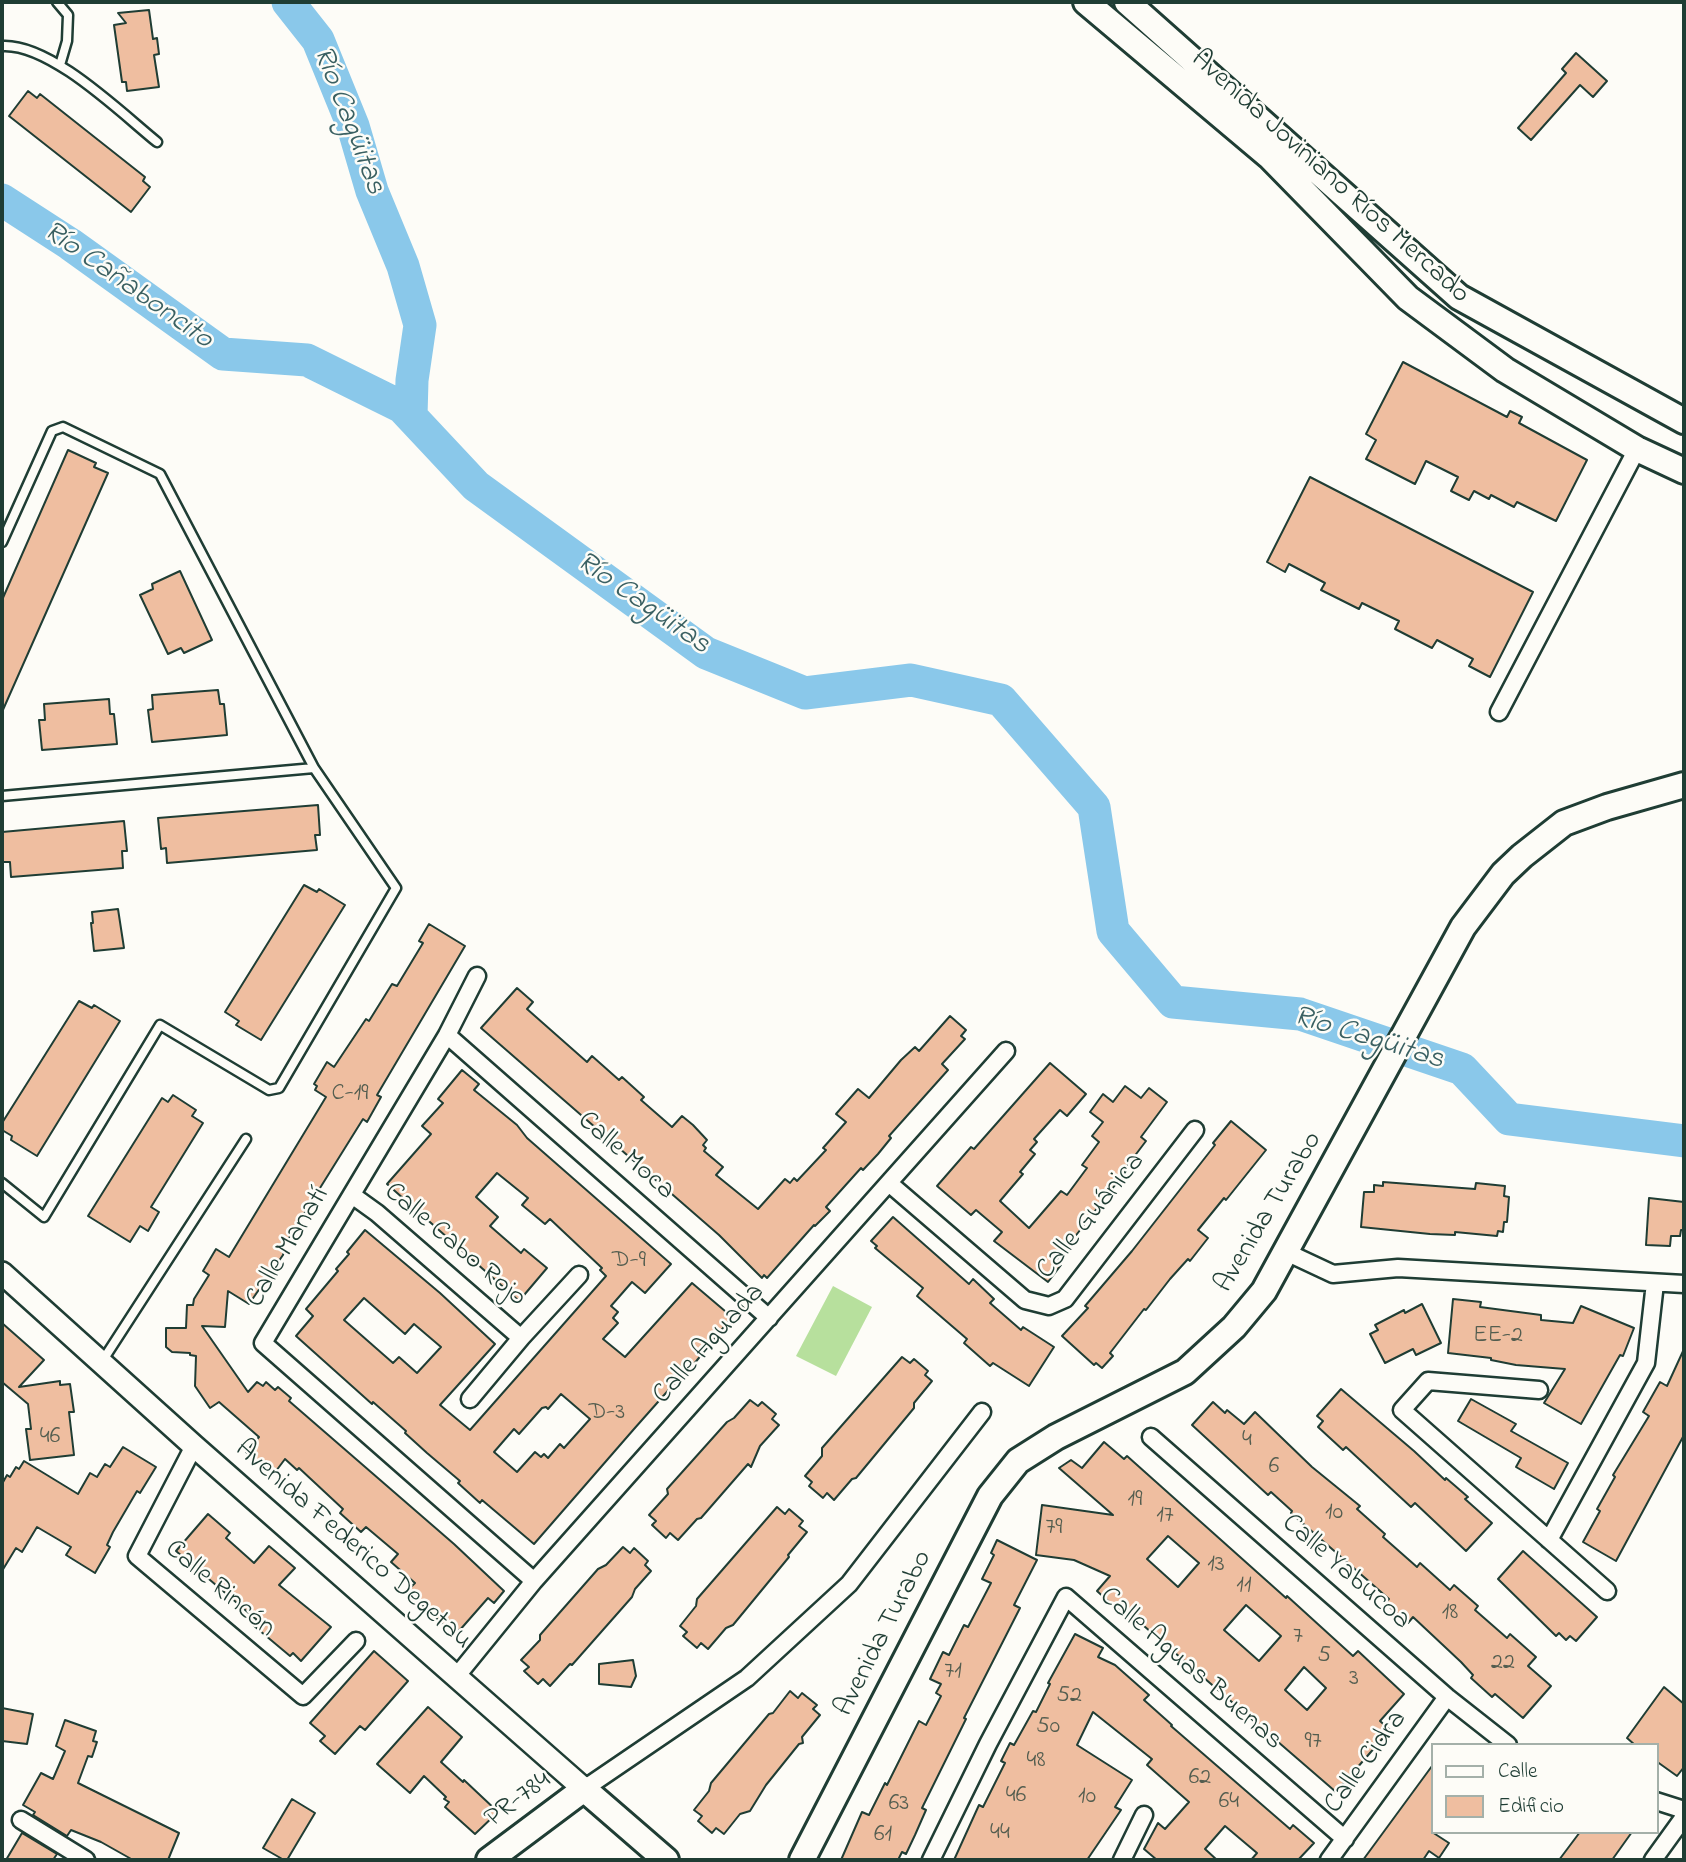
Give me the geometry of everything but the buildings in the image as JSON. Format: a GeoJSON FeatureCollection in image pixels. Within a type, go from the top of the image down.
{"type":"FeatureCollection","features":[{"type":"Feature","properties":{"kind":"main road","name":"Avenida Joviniano Ríos Mercado"},"geometry":{"type":"LineString","coordinates":[[1086,2],[1270,157],[1408,298],[1505,370],[1637,449],[1684,471]]}},
{"type":"Feature","properties":{"kind":"main road","name":"Avenida Joviniano Ríos Mercado"},"geometry":{"type":"LineString","coordinates":[[1127,2],[1459,297],[1684,421]]}},
{"type":"Feature","properties":{"kind":"main road","name":"Avenida Turabo"},"geometry":{"type":"LineString","coordinates":[[802,1860],[990,1496],[1018,1461],[1056,1437],[1185,1372],[1242,1318],[1264,1291],[1463,928],[1503,874],[1564,823],[1607,807],[1684,785]]}},
{"type":"Feature","properties":{"kind":"main road","name":"PR-784"},"geometry":{"type":"LineString","coordinates":[[489,1860],[584,1789]]}},
{"type":"Feature","properties":{"kind":"main road","name":"Avenida Federico Degetau"},"geometry":{"type":"LineString","coordinates":[[584,1789],[667,1860]]}},
{"type":"Feature","properties":{"kind":"street"},"geometry":{"type":"LineString","coordinates":[[1499,712],[1637,449]]}},
{"type":"Feature","properties":{"kind":"street","name":"Calle Manatí"},"geometry":{"type":"LineString","coordinates":[[477,976],[447,1035],[263,1343],[534,1581]]}},
{"type":"Feature","properties":{"kind":"street","name":"Calle Moca"},"geometry":{"type":"LineString","coordinates":[[447,1035],[769,1318]]}},
{"type":"Feature","properties":{"kind":"street","name":"Calle Aguada"},"geometry":{"type":"LineString","coordinates":[[456,1677],[534,1581],[1006,1051]]}},
{"type":"Feature","properties":{"kind":"street","name":"Calle Guánica"},"geometry":{"type":"LineString","coordinates":[[890,1184],[1025,1300],[1049,1307],[1065,1298],[1195,1130]]}},
{"type":"Feature","properties":{"kind":"street","name":"Calle Cabo Rojo"},"geometry":{"type":"LineString","coordinates":[[352,1195],[377,1213],[520,1338]]}},
{"type":"Feature","properties":{"kind":"street"},"geometry":{"type":"LineString","coordinates":[[1286,1252],[1333,1274],[1398,1268],[1684,1284]]}},
{"type":"Feature","properties":{"kind":"street","name":"Avenida Federico Degetau"},"geometry":{"type":"LineString","coordinates":[[2,1273],[584,1789]]}},
{"type":"Feature","properties":{"kind":"street","name":"Calle Cabo Rojo"},"geometry":{"type":"LineString","coordinates":[[470,1399],[520,1338],[579,1275]]}},
{"type":"Feature","properties":{"kind":"street"},"geometry":{"type":"LineString","coordinates":[[1549,1540],[1646,1363],[1655,1283]]}},
{"type":"Feature","properties":{"kind":"street"},"geometry":{"type":"LineString","coordinates":[[1539,1390],[1428,1381],[1402,1410],[1607,1591]]}},
{"type":"Feature","properties":{"kind":"street"},"geometry":{"type":"LineString","coordinates":[[584,1789],[747,1678],[849,1584],[982,1412]]}},
{"type":"Feature","properties":{"kind":"street","name":"Calle Yabucoa"},"geometry":{"type":"LineString","coordinates":[[1151,1437],[1447,1698],[1505,1743]]}},
{"type":"Feature","properties":{"kind":"street","name":"Calle Rincón"},"geometry":{"type":"LineString","coordinates":[[194,1446],[137,1556],[303,1696],[356,1641]]}},
{"type":"Feature","properties":{"kind":"street","name":"Calle Aguas Buenas"},"geometry":{"type":"LineString","coordinates":[[931,1860],[988,1744],[1066,1597],[1345,1839]]}},
{"type":"Feature","properties":{"kind":"street","name":"Calle Cidra"},"geometry":{"type":"LineString","coordinates":[[1329,1860],[1447,1698]]}},
{"type":"Feature","properties":{"kind":"street"},"geometry":{"type":"LineString","coordinates":[[1658,1802],[1684,1810]]}},
{"type":"Feature","properties":{"kind":"street"},"geometry":{"type":"LineString","coordinates":[[1122,1860],[1144,1815]]}},
{"type":"Feature","properties":{"kind":"street"},"geometry":{"type":"LineString","coordinates":[[1653,1860],[1684,1817]]}},
{"type":"Feature","properties":{"kind":"street"},"geometry":{"type":"LineString","coordinates":[[21,1820],[86,1860]]}},
{"type":"Feature","properties":{"kind":"lane"},"geometry":{"type":"LineString","coordinates":[[57,2],[68,15],[68,41],[60,65]]}},
{"type":"Feature","properties":{"kind":"lane"},"geometry":{"type":"LineString","coordinates":[[2,46],[33,51],[60,65],[157,142]]}},
{"type":"Feature","properties":{"kind":"lane"},"geometry":{"type":"LineString","coordinates":[[2,542],[52,432],[62,427],[160,474],[314,768],[396,888],[279,1088],[269,1090],[160,1026],[44,1217],[2,1182]]}},
{"type":"Feature","properties":{"kind":"lane"},"geometry":{"type":"LineString","coordinates":[[2,796],[314,768]]}},
{"type":"Feature","properties":{"kind":"lane"},"geometry":{"type":"LineString","coordinates":[[101,1362],[246,1139]]}},
{"type":"Feature","properties":{"kind":"green space"},"geometry":{"type":"Polygon","coordinates":[[[833,1286],[872,1307],[836,1376],[796,1356],[833,1286]]]}},
{"type":"Feature","properties":{"kind":"waterway","name":"Río Cagüitas"},"geometry":{"type":"LineString","coordinates":[[288,2],[318,40],[353,126],[372,191],[403,266],[420,325],[412,380],[411,416]]}},
{"type":"Feature","properties":{"kind":"waterway","name":"Río Cagüitas"},"geometry":{"type":"LineString","coordinates":[[2,200],[70,244],[223,354],[307,360],[402,407],[476,486],[706,653],[805,693],[911,680],[1001,700],[1094,807],[1113,931],[1173,1002],[1300,1014],[1462,1069],[1509,1119],[1684,1141]]}},
{"type":"Feature","properties":{"kind":"water label","name":"Río Cañaboncito"},"geometry":{"type":"Point","coordinates":[127,287]}}]}
